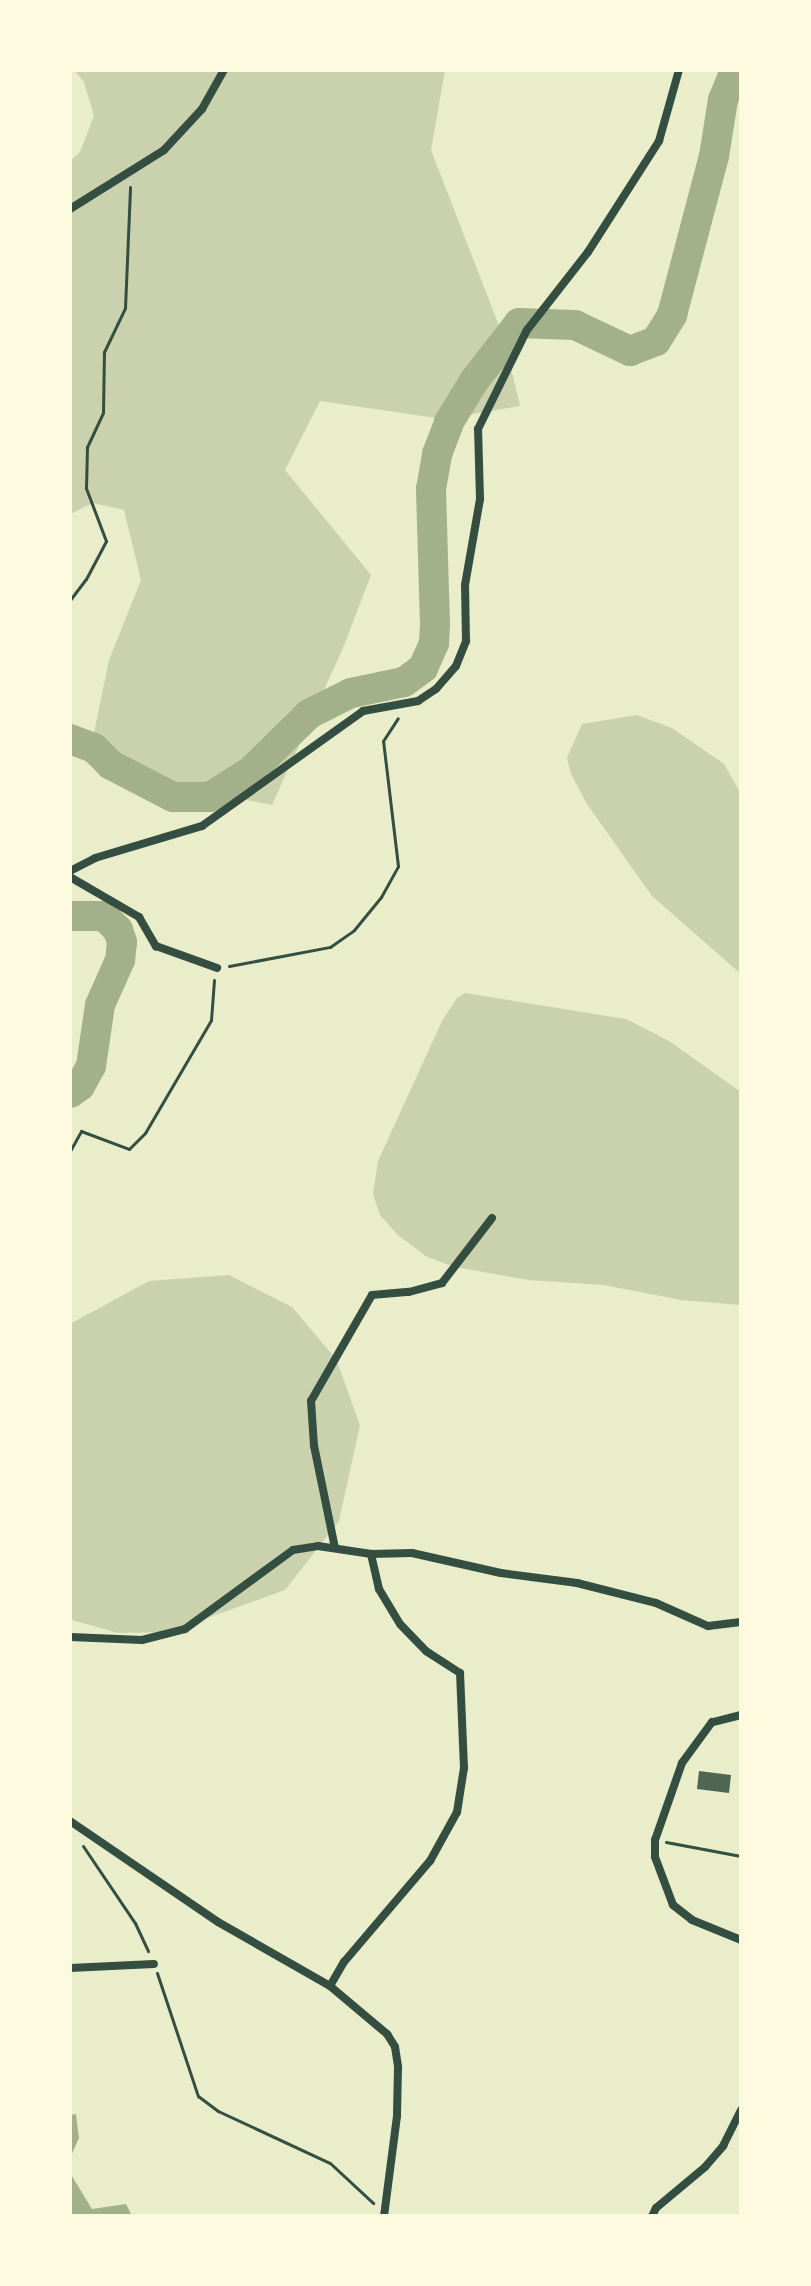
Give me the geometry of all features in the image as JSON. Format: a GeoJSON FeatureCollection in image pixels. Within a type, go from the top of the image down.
{"type":"FeatureCollection","features":[{"type":"Feature","properties":{"kind":"street"},"geometry":{"type":"LineString","coordinates":[[70,209],[164,150],[202,109],[224,70]]}},
{"type":"Feature","properties":{"kind":"street"},"geometry":{"type":"LineString","coordinates":[[70,871],[95,858],[202,826],[363,711],[406,705],[436,689],[456,666],[466,641],[465,585],[480,499],[478,429],[527,330],[588,252],[659,141],[679,70]]}},
{"type":"Feature","properties":{"kind":"street"},"geometry":{"type":"LineString","coordinates":[[70,877],[139,917],[156,946],[217,968]]}},
{"type":"Feature","properties":{"kind":"street"},"geometry":{"type":"LineString","coordinates":[[335,1548],[314,1446],[311,1401],[372,1295],[409,1292],[442,1283],[492,1218]]}},
{"type":"Feature","properties":{"kind":"street"},"geometry":{"type":"LineString","coordinates":[[70,1637],[142,1640],[185,1629],[293,1550],[318,1546],[371,1554],[412,1553],[501,1573],[577,1583],[656,1603],[708,1626],[741,1622]]}},
{"type":"Feature","properties":{"kind":"street"},"geometry":{"type":"LineString","coordinates":[[330,1986],[344,1962],[430,1861],[457,1812],[464,1768],[460,1673],[426,1651],[400,1624],[379,1589],[371,1554]]}},
{"type":"Feature","properties":{"kind":"street"},"geometry":{"type":"LineString","coordinates":[[741,1715],[712,1722],[696,1741],[682,1763],[655,1840],[655,1857],[673,1905],[692,1920],[741,1940]]}},
{"type":"Feature","properties":{"kind":"street"},"geometry":{"type":"LineString","coordinates":[[70,1821],[218,1922],[330,1986],[387,2034],[395,2047],[397,2116],[384,2215]]}},
{"type":"Feature","properties":{"kind":"street"},"geometry":{"type":"LineString","coordinates":[[70,1968],[154,1964]]}},
{"type":"Feature","properties":{"kind":"street"},"geometry":{"type":"LineString","coordinates":[[652,2216],[656,2208],[705,2167],[723,2146],[741,2110]]}},
{"type":"Feature","properties":{"kind":"path"},"geometry":{"type":"LineString","coordinates":[[70,600],[86,579],[106,541],[86,488],[87,447],[103,413],[104,352],[125,308],[125,242],[132,172]]}},
{"type":"Feature","properties":{"kind":"path"},"geometry":{"type":"LineString","coordinates":[[70,1151],[81,1131],[129,1149],[145,1133],[211,1020],[211,996],[217,968],[330,947],[369,915],[398,866],[383,741],[406,705]]}},
{"type":"Feature","properties":{"kind":"path"},"geometry":{"type":"LineString","coordinates":[[77,1840],[135,1923],[154,1964],[198,2096],[218,2111],[330,2163],[384,2215]]}},
{"type":"Feature","properties":{"kind":"path"},"geometry":{"type":"LineString","coordinates":[[655,1840],[741,1856]]}},
{"type":"Feature","properties":{"kind":"shaded area"},"geometry":{"type":"Polygon","coordinates":[[[74,70],[445,70],[431,150],[503,336],[520,406],[443,419],[320,401],[285,470],[371,575],[343,648],[272,805],[160,783],[91,747],[109,660],[141,580],[124,510],[93,503],[70,514],[70,161],[80,152],[94,116],[84,82],[74,70]]]}},
{"type":"Feature","properties":{"kind":"shaded area"},"geometry":{"type":"Polygon","coordinates":[[[637,715],[672,728],[724,764],[741,794],[741,974],[652,896],[587,804],[571,774],[567,758],[582,724],[637,715]]]}},
{"type":"Feature","properties":{"kind":"shaded area"},"geometry":{"type":"Polygon","coordinates":[[[465,993],[626,1019],[669,1041],[741,1092],[741,1305],[681,1300],[604,1285],[528,1280],[455,1267],[427,1257],[398,1235],[380,1215],[373,1194],[378,1161],[442,1021],[457,998],[465,993]]]}},
{"type":"Feature","properties":{"kind":"shaded area"},"geometry":{"type":"Polygon","coordinates":[[[229,1275],[292,1307],[336,1359],[360,1425],[339,1521],[285,1590],[168,1632],[118,1633],[72,1620],[70,1324],[149,1281],[229,1275]]]}},
{"type":"Feature","properties":{"kind":"shaded area"},"geometry":{"type":"Polygon","coordinates":[[[76,2114],[79,2138],[70,2158],[70,2115],[76,2114]]]}},
{"type":"Feature","properties":{"kind":"shaded area"},"geometry":{"type":"Polygon","coordinates":[[[70,2173],[92,2209],[126,2204],[132,2216],[70,2216],[70,2173]]]}},
{"type":"Feature","properties":{"kind":"building"},"geometry":{"type":"Polygon","coordinates":[[[699,1771],[731,1775],[729,1793],[697,1789],[699,1771]]]}},
{"type":"Feature","properties":{"kind":"waterway"},"geometry":{"type":"LineString","coordinates":[[70,739],[94,748],[111,765],[173,797],[210,797],[251,771],[309,714],[351,693],[404,682],[423,668],[434,643],[435,625],[431,489],[437,454],[449,422],[474,381],[519,323],[575,325],[630,351],[656,341],[672,315],[714,156],[723,100],[735,70]]}},
{"type":"Feature","properties":{"kind":"waterway"},"geometry":{"type":"LineString","coordinates":[[70,916],[104,916],[118,930],[122,942],[120,960],[100,1005],[91,1066],[80,1086],[70,1093]]}}]}
